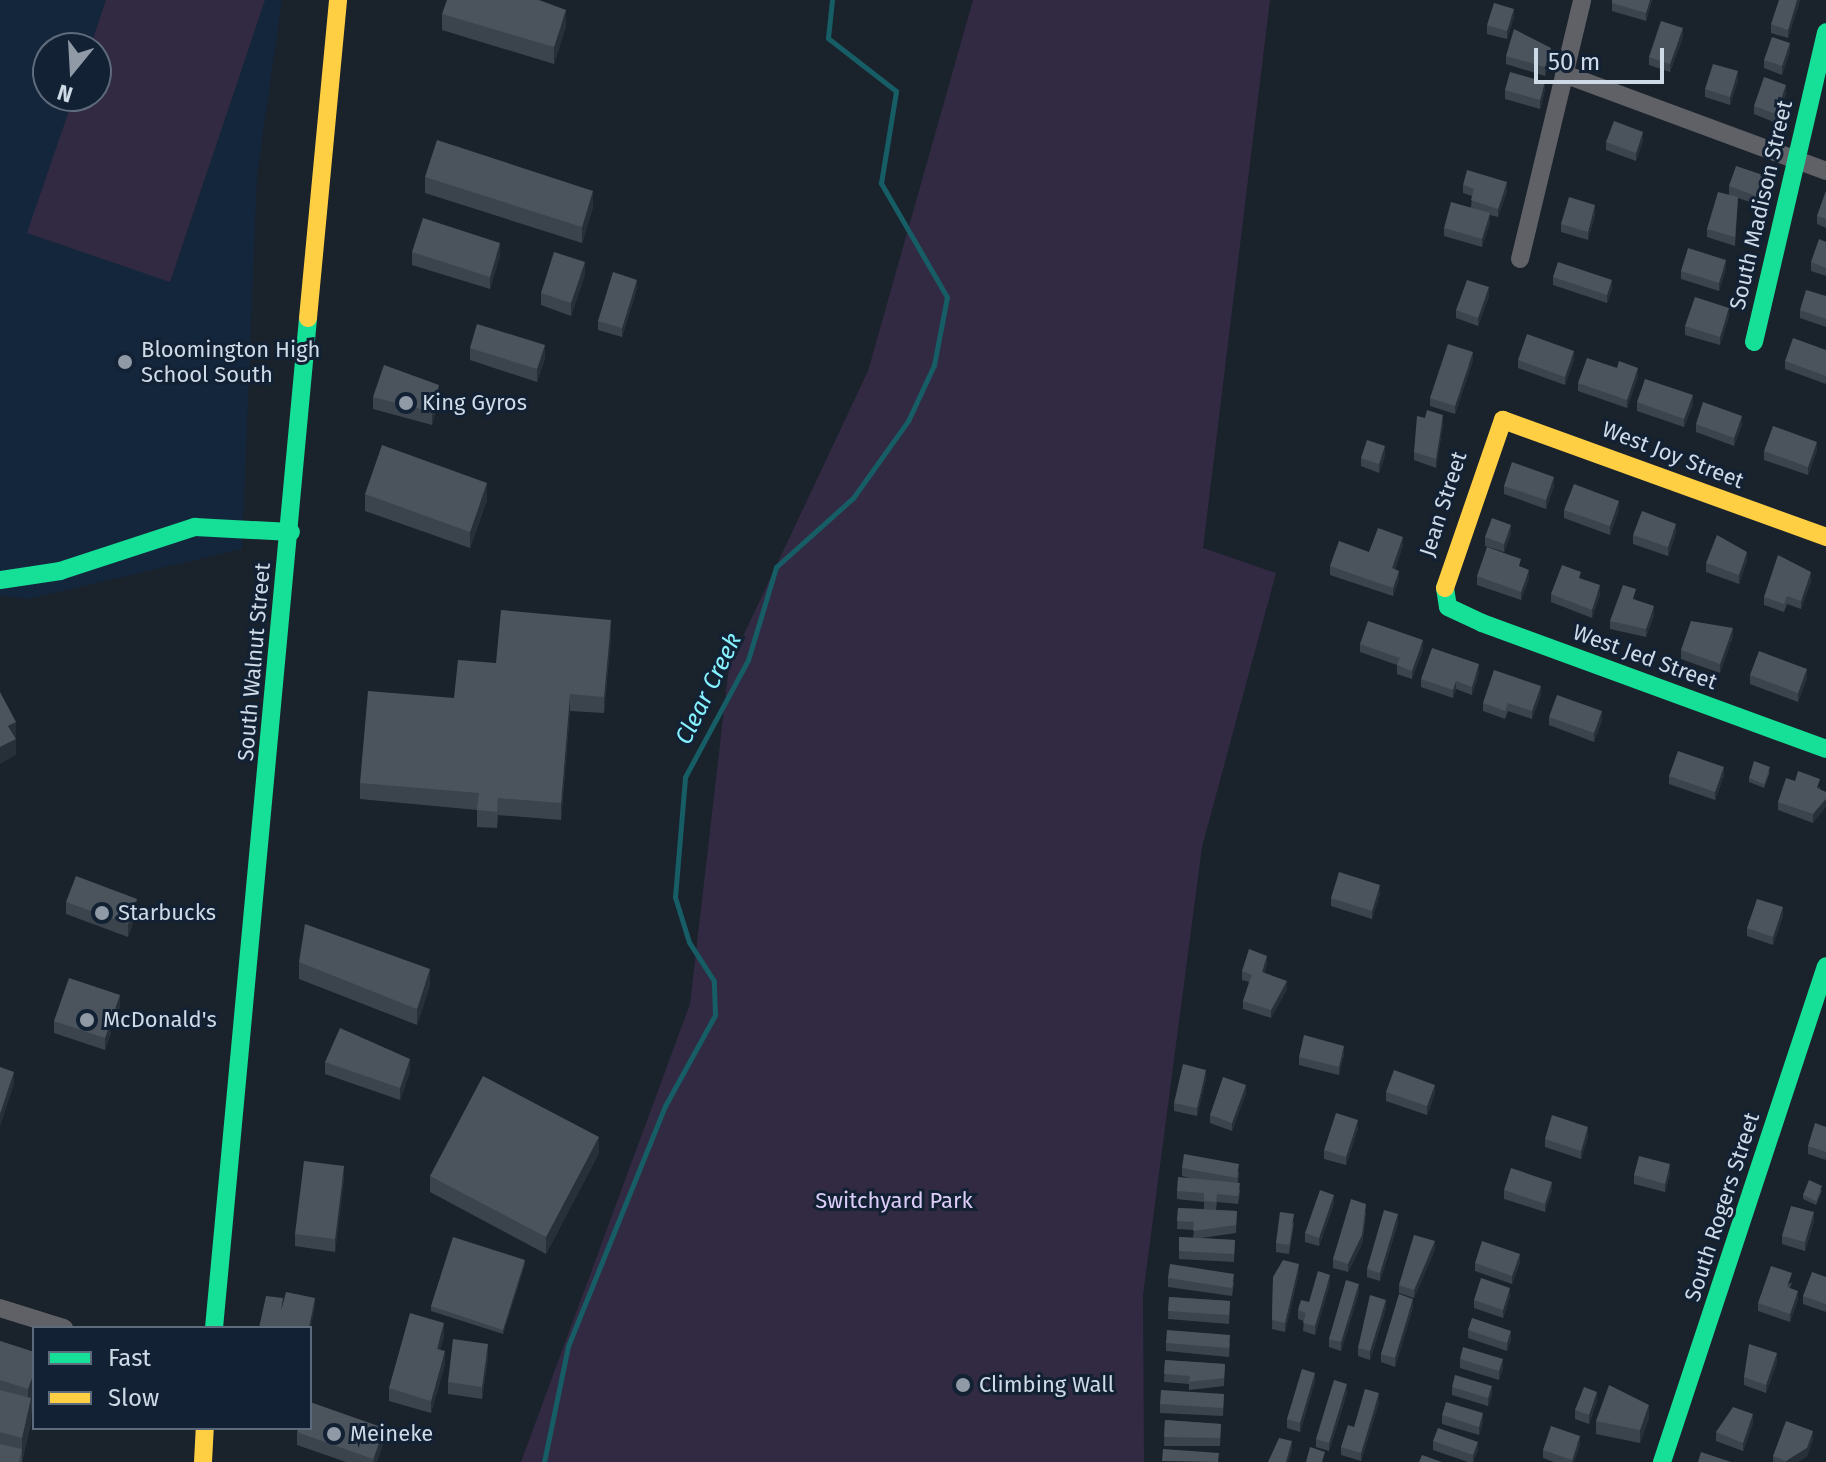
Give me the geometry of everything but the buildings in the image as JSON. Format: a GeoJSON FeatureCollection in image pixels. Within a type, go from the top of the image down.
{"type":"FeatureCollection","features":[{"type":"Feature","properties":{"kind":"street","name":"South Walnut Street"},"geometry":{"type":"LineString","coordinates":[[214,1326],[291,532],[338,0]]}},
{"type":"Feature","properties":{"kind":"street"},"geometry":{"type":"LineString","coordinates":[[1520,259],[1582,0]]}},
{"type":"Feature","properties":{"kind":"street","name":"South Madison Street"},"geometry":{"type":"LineString","coordinates":[[1754,342],[1826,32]]}},
{"type":"Feature","properties":{"kind":"street"},"geometry":{"type":"LineString","coordinates":[[1564,74],[1826,171]]}},
{"type":"Feature","properties":{"kind":"street","name":"West Joy Street"},"geometry":{"type":"LineString","coordinates":[[1503,420],[1826,537]]}},
{"type":"Feature","properties":{"kind":"street","name":"Jean Street"},"geometry":{"type":"LineString","coordinates":[[1448,607],[1444,581],[1451,551],[1503,420]]}},
{"type":"Feature","properties":{"kind":"street"},"geometry":{"type":"LineString","coordinates":[[0,580],[60,571],[195,527],[291,532]]}},
{"type":"Feature","properties":{"kind":"street","name":"West Jed Street"},"geometry":{"type":"LineString","coordinates":[[1448,607],[1826,749]]}},
{"type":"Feature","properties":{"kind":"street","name":"South Rogers Street"},"geometry":{"type":"LineString","coordinates":[[1662,1462],[1826,966]]}},
{"type":"Feature","properties":{"kind":"street"},"geometry":{"type":"LineString","coordinates":[[0,1308],[58,1326]]}},
{"type":"Feature","properties":{"kind":"street"},"geometry":{"type":"LineString","coordinates":[[203,1462],[205,1430]]}},
{"type":"Feature","properties":{"kind":"shaded area","name":"Bloomington High School South"},"geometry":{"type":"Polygon","coordinates":[[[0,0],[282,0],[257,175],[242,549],[28,599],[0,595],[0,0]]]}},
{"type":"Feature","properties":{"kind":"green space"},"geometry":{"type":"Polygon","coordinates":[[[106,0],[265,0],[170,282],[27,233],[69,112],[112,112],[112,32],[95,32],[106,0]]]}},
{"type":"Feature","properties":{"kind":"green space","name":"Switchyard Park"},"geometry":{"type":"Polygon","coordinates":[[[973,0],[1270,0],[1203,548],[1276,573],[1202,847],[1143,1295],[1144,1462],[521,1462],[690,1004],[729,666],[868,371],[973,0]]]}},
{"type":"Feature","properties":{"kind":"waterway","name":"Clear Creek"},"geometry":{"type":"LineString","coordinates":[[544,1462],[568,1346],[665,1106],[715,1015],[714,981],[689,942],[675,897],[685,777],[748,660],[776,567],[853,498],[908,421],[934,365],[947,297],[881,183],[896,91],[828,38],[832,0]]}},
{"type":"Feature","properties":{"kind":"traffic: fast"},"geometry":{"type":"LineString","coordinates":[[1754,342],[1826,32]]}},
{"type":"Feature","properties":{"kind":"traffic: fast"},"geometry":{"type":"LineString","coordinates":[[214,1326],[308,318]]}},
{"type":"Feature","properties":{"kind":"traffic: fast"},"geometry":{"type":"LineString","coordinates":[[0,580],[60,571],[195,527],[291,532]]}},
{"type":"Feature","properties":{"kind":"traffic: fast"},"geometry":{"type":"LineString","coordinates":[[1445,588],[1448,607],[1482,623],[1826,749]]}},
{"type":"Feature","properties":{"kind":"traffic: fast"},"geometry":{"type":"LineString","coordinates":[[1662,1462],[1826,966]]}},
{"type":"Feature","properties":{"kind":"traffic: slow"},"geometry":{"type":"LineString","coordinates":[[308,318],[338,0]]}},
{"type":"Feature","properties":{"kind":"traffic: slow"},"geometry":{"type":"LineString","coordinates":[[1445,588],[1503,420],[1826,537]]}},
{"type":"Feature","properties":{"kind":"traffic: slow"},"geometry":{"type":"LineString","coordinates":[[203,1462],[205,1430]]}},
{"type":"Feature","properties":{"kind":"place","name":"Bloomington High School South"},"geometry":{"type":"Point","coordinates":[125,362]}},
{"type":"Feature","properties":{"kind":"place","name":"King Gyros"},"geometry":{"type":"Point","coordinates":[406,403]}},
{"type":"Feature","properties":{"kind":"place","name":"Starbucks"},"geometry":{"type":"Point","coordinates":[102,913]}},
{"type":"Feature","properties":{"kind":"place","name":"McDonald's"},"geometry":{"type":"Point","coordinates":[87,1020]}},
{"type":"Feature","properties":{"kind":"place","name":"Climbing Wall"},"geometry":{"type":"Point","coordinates":[963,1385]}},
{"type":"Feature","properties":{"kind":"place","name":"Meineke"},"geometry":{"type":"Point","coordinates":[334,1434]}}]}
